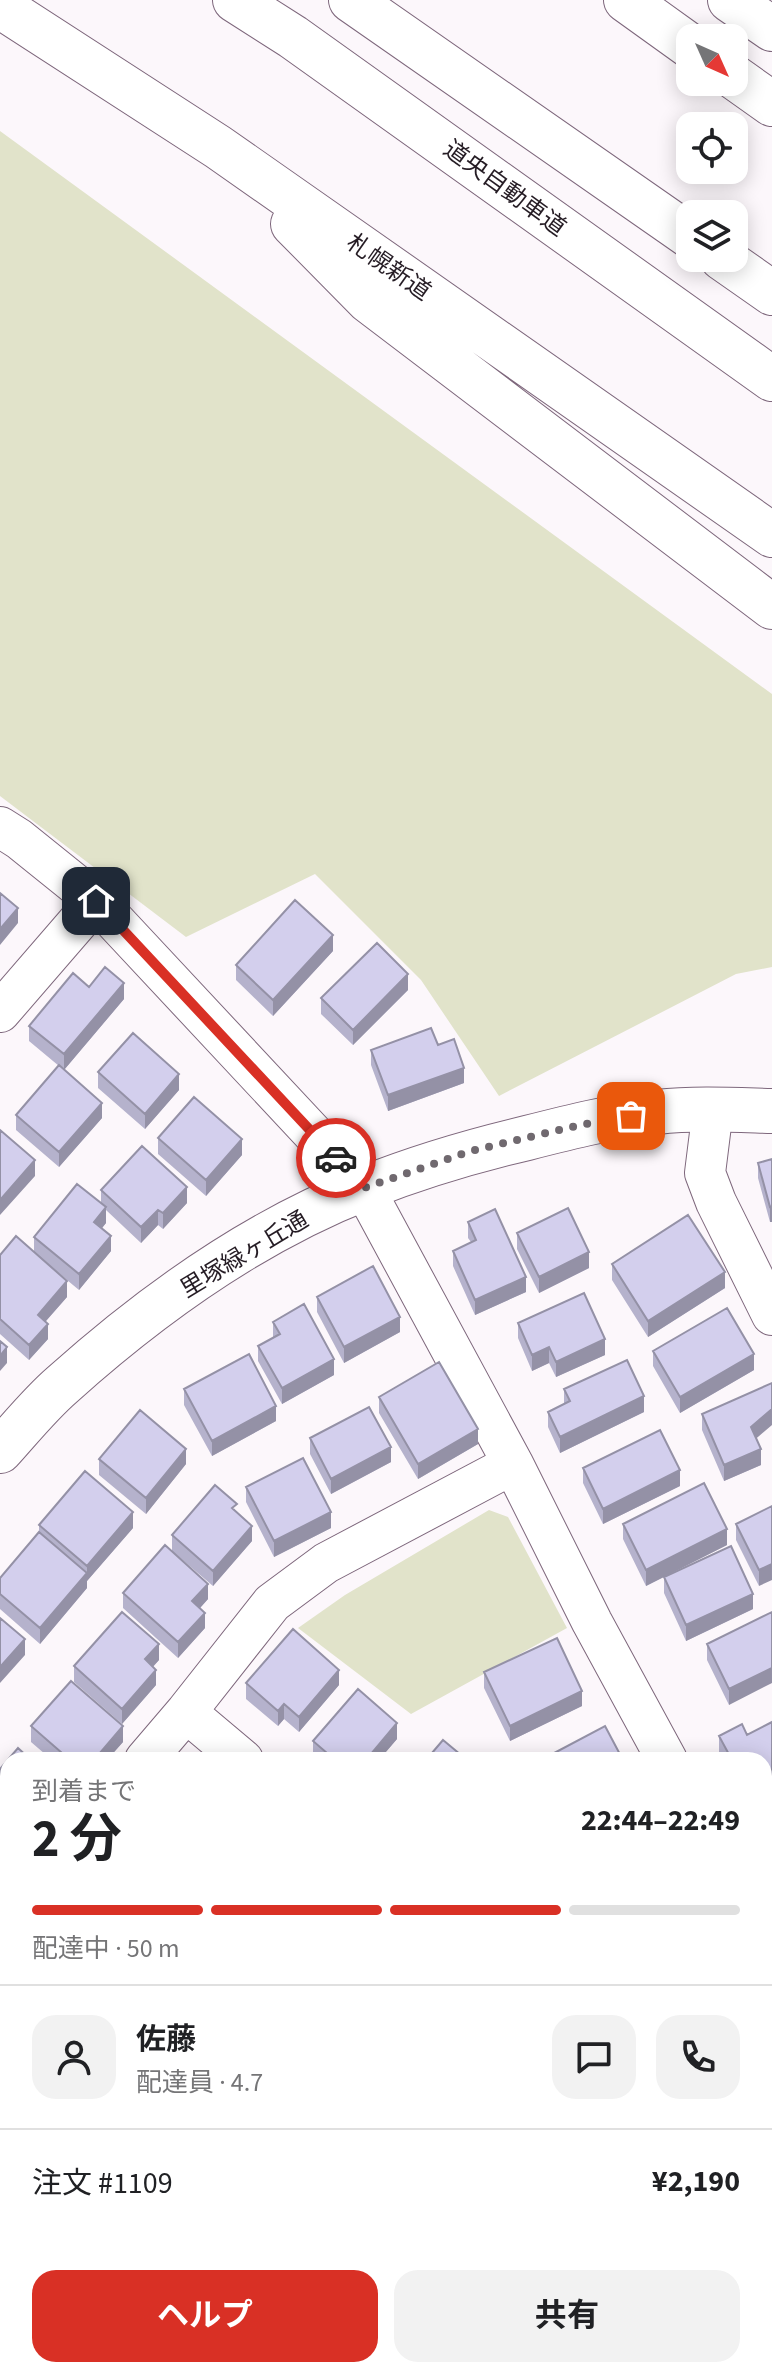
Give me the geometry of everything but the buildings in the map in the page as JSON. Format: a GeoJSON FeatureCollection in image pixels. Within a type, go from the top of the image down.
{"type":"FeatureCollection","features":[{"type":"Feature","properties":{"kind":"main road","name":"道央自動車道"},"geometry":{"type":"LineString","coordinates":[[235,0],[293,37],[772,379]]}},
{"type":"Feature","properties":{"kind":"main road"},"geometry":{"type":"LineString","coordinates":[[351,0],[676,226]]}},
{"type":"Feature","properties":{"kind":"main road"},"geometry":{"type":"LineString","coordinates":[[626,0],[676,36]]}},
{"type":"Feature","properties":{"kind":"main road"},"geometry":{"type":"LineString","coordinates":[[730,0],[772,29]]}},
{"type":"Feature","properties":{"kind":"main road","name":"札幌新道"},"geometry":{"type":"LineString","coordinates":[[0,6],[218,147],[772,535]]}},
{"type":"Feature","properties":{"kind":"main road"},"geometry":{"type":"LineString","coordinates":[[748,87],[772,104]]}},
{"type":"Feature","properties":{"kind":"main road"},"geometry":{"type":"LineString","coordinates":[[218,147],[369,301],[772,607]]}},
{"type":"Feature","properties":{"kind":"main road"},"geometry":{"type":"LineString","coordinates":[[742,272],[772,293]]}},
{"type":"Feature","properties":{"kind":"main road","name":"里塚緑ヶ丘通"},"geometry":{"type":"LineString","coordinates":[[0,1451],[60,1386],[136,1323],[223,1261],[364,1188],[471,1151],[580,1125],[657,1112],[713,1109],[772,1111]]}},
{"type":"Feature","properties":{"kind":"street"},"geometry":{"type":"LineString","coordinates":[[0,827],[96,901],[364,1188],[513,1464],[592,1622],[663,1752]]}},
{"type":"Feature","properties":{"kind":"street"},"geometry":{"type":"LineString","coordinates":[[0,1012],[96,901]]}},
{"type":"Feature","properties":{"kind":"street"},"geometry":{"type":"LineString","coordinates":[[713,1109],[705,1173],[716,1202],[772,1315]]}},
{"type":"Feature","properties":{"kind":"street"},"geometry":{"type":"LineString","coordinates":[[152,1752],[272,1603],[326,1563],[513,1464]]}},
{"type":"Feature","properties":{"kind":"street"},"geometry":{"type":"LineString","coordinates":[[186,1712],[234,1752]]}},
{"type":"Feature","properties":{"kind":"green space"},"geometry":{"type":"Polygon","coordinates":[[[0,131],[772,694],[772,967],[736,974],[499,1096],[421,980],[315,874],[186,937],[0,796],[0,131]]]}},
{"type":"Feature","properties":{"kind":"green space"},"geometry":{"type":"Polygon","coordinates":[[[489,1510],[508,1517],[567,1628],[411,1714],[298,1628],[345,1595],[489,1510]]]}},
{"type":"Feature","properties":{"kind":"way so far"},"geometry":{"type":"LineString","coordinates":[[336,1158],[364,1188],[471,1151],[631,1116]]}},
{"type":"Feature","properties":{"kind":"route"},"geometry":{"type":"LineString","coordinates":[[96,901],[336,1158]]}}]}
